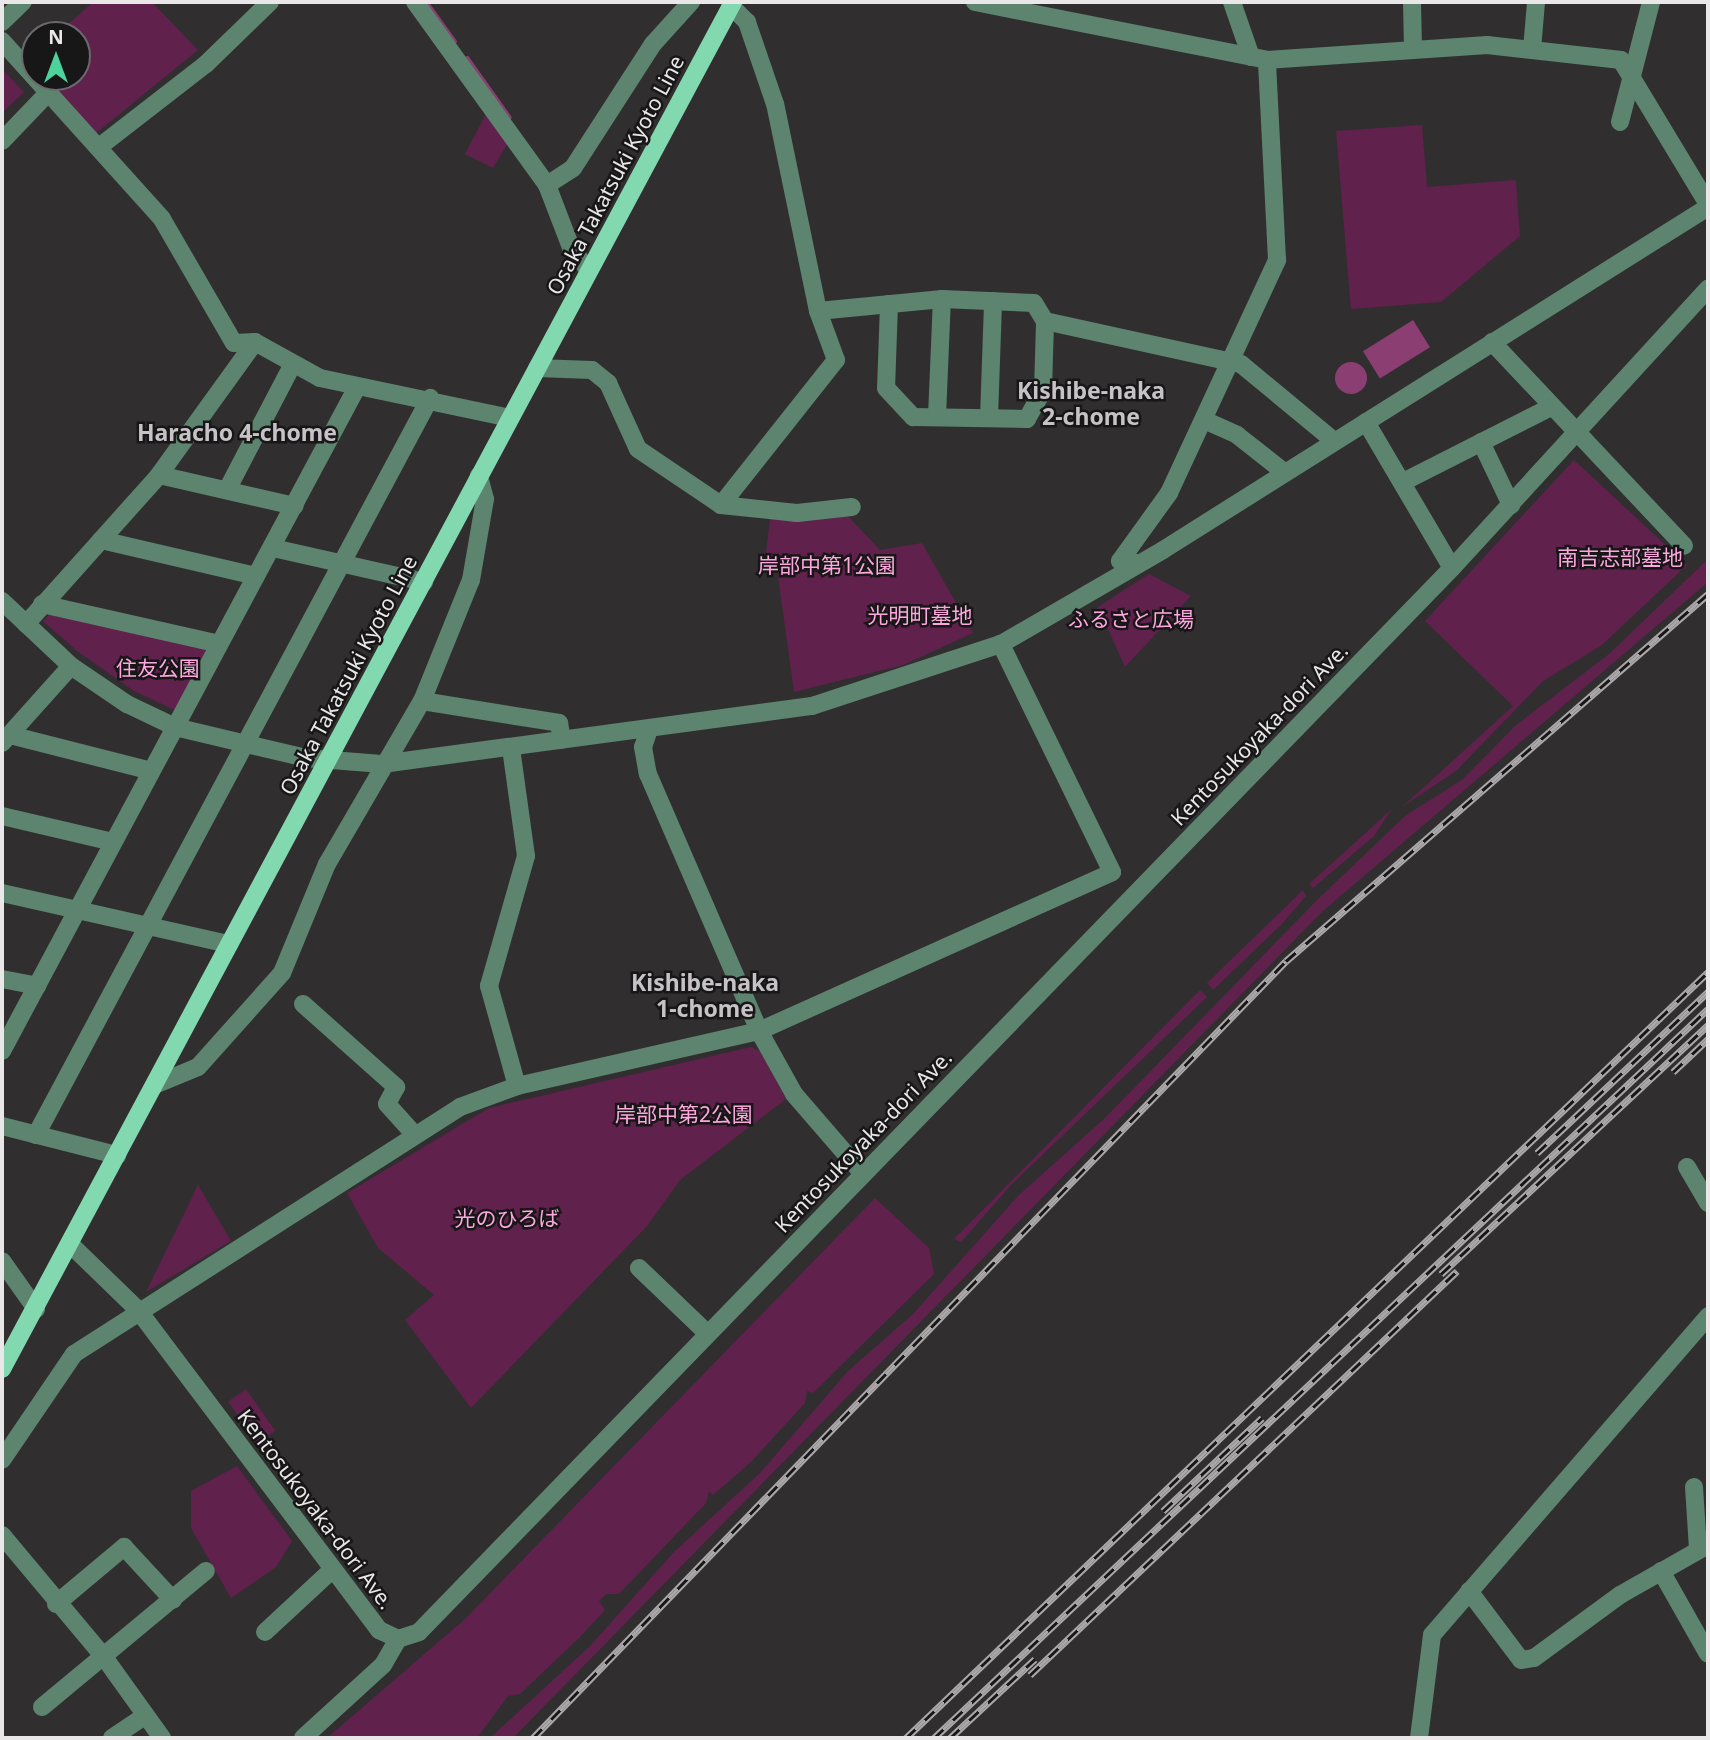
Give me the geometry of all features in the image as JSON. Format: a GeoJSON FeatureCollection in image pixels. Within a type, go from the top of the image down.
{"type":"FeatureCollection","features":[{"type":"Feature","properties":{"kind":"main road","name":"Osaka Takatsuki Kyoto Line"},"geometry":{"type":"LineString","coordinates":[[2,1369],[71,1245],[732,4]]}},
{"type":"Feature","properties":{"kind":"street"},"geometry":{"type":"LineString","coordinates":[[2,22],[23,2]]}},
{"type":"Feature","properties":{"kind":"street"},"geometry":{"type":"LineString","coordinates":[[99,147],[206,64],[270,2]]}},
{"type":"Feature","properties":{"kind":"street"},"geometry":{"type":"LineString","coordinates":[[415,2],[547,185],[572,250],[589,270]]}},
{"type":"Feature","properties":{"kind":"street"},"geometry":{"type":"LineString","coordinates":[[547,185],[573,167],[653,44],[691,2]]}},
{"type":"Feature","properties":{"kind":"street"},"geometry":{"type":"LineString","coordinates":[[975,2],[1259,59],[1413,48],[1532,49],[1630,66]]}},
{"type":"Feature","properties":{"kind":"street"},"geometry":{"type":"LineString","coordinates":[[1138,563],[1120,561],[1169,493],[1278,260],[1259,59],[1232,2]]}},
{"type":"Feature","properties":{"kind":"street"},"geometry":{"type":"LineString","coordinates":[[1412,2],[1413,48]]}},
{"type":"Feature","properties":{"kind":"street"},"geometry":{"type":"LineString","coordinates":[[1532,49],[1536,2]]}},
{"type":"Feature","properties":{"kind":"street"},"geometry":{"type":"LineString","coordinates":[[1620,122],[1630,66],[1651,2]]}},
{"type":"Feature","properties":{"kind":"street"},"geometry":{"type":"LineString","coordinates":[[721,506],[836,360],[818,311],[775,104],[747,22],[732,4]]}},
{"type":"Feature","properties":{"kind":"street"},"geometry":{"type":"LineString","coordinates":[[2,41],[46,95],[99,147],[162,219],[234,343],[255,342],[293,363],[357,387],[430,398],[510,418]]}},
{"type":"Feature","properties":{"kind":"street"},"geometry":{"type":"LineString","coordinates":[[2,601],[71,666],[174,727],[330,759],[382,764],[812,706],[907,680],[1000,644],[1138,563],[1708,206],[1630,66]]}},
{"type":"Feature","properties":{"kind":"street"},"geometry":{"type":"LineString","coordinates":[[2,141],[46,95]]}},
{"type":"Feature","properties":{"kind":"street","name":"Kentosukoyaka-dori Ave."},"geometry":{"type":"LineString","coordinates":[[71,1245],[138,1310],[331,1570],[379,1630],[398,1639],[419,1632],[1452,568],[1708,289]]}},
{"type":"Feature","properties":{"kind":"street"},"geometry":{"type":"LineString","coordinates":[[818,311],[890,304],[942,299],[1034,303],[1045,321],[1043,390],[1027,419],[913,417],[886,388],[890,304]]}},
{"type":"Feature","properties":{"kind":"street"},"geometry":{"type":"LineString","coordinates":[[937,417],[942,299]]}},
{"type":"Feature","properties":{"kind":"street"},"geometry":{"type":"LineString","coordinates":[[989,418],[993,301]]}},
{"type":"Feature","properties":{"kind":"street"},"geometry":{"type":"LineString","coordinates":[[1045,321],[1241,363],[1334,441]]}},
{"type":"Feature","properties":{"kind":"street"},"geometry":{"type":"LineString","coordinates":[[26,624],[159,475],[255,342]]}},
{"type":"Feature","properties":{"kind":"street"},"geometry":{"type":"LineString","coordinates":[[1492,342],[1549,408],[1684,546]]}},
{"type":"Feature","properties":{"kind":"street"},"geometry":{"type":"LineString","coordinates":[[227,491],[293,363]]}},
{"type":"Feature","properties":{"kind":"street"},"geometry":{"type":"LineString","coordinates":[[537,368],[592,370],[608,383],[623,426],[653,464],[721,506],[797,513],[852,507]]}},
{"type":"Feature","properties":{"kind":"street"},"geometry":{"type":"LineString","coordinates":[[2,1051],[357,387]]}},
{"type":"Feature","properties":{"kind":"street"},"geometry":{"type":"LineString","coordinates":[[36,1135],[430,398]]}},
{"type":"Feature","properties":{"kind":"street"},"geometry":{"type":"LineString","coordinates":[[1405,481],[1549,408]]}},
{"type":"Feature","properties":{"kind":"street"},"geometry":{"type":"LineString","coordinates":[[1204,420],[1237,435],[1284,472]]}},
{"type":"Feature","properties":{"kind":"street"},"geometry":{"type":"LineString","coordinates":[[1366,422],[1405,481],[1452,568]]}},
{"type":"Feature","properties":{"kind":"street"},"geometry":{"type":"LineString","coordinates":[[1481,442],[1511,505]]}},
{"type":"Feature","properties":{"kind":"street"},"geometry":{"type":"LineString","coordinates":[[159,475],[295,506]]}},
{"type":"Feature","properties":{"kind":"street"},"geometry":{"type":"LineString","coordinates":[[157,1084],[198,1067],[282,973],[327,864],[382,764],[422,701],[471,580],[485,499],[479,476]]}},
{"type":"Feature","properties":{"kind":"street"},"geometry":{"type":"LineString","coordinates":[[100,540],[256,576]]}},
{"type":"Feature","properties":{"kind":"street"},"geometry":{"type":"LineString","coordinates":[[273,548],[424,582]]}},
{"type":"Feature","properties":{"kind":"street"},"geometry":{"type":"LineString","coordinates":[[42,604],[219,644]]}},
{"type":"Feature","properties":{"kind":"street"},"geometry":{"type":"LineString","coordinates":[[2,1460],[74,1354],[138,1310],[415,1135],[484,1095],[759,1031],[1112,872],[1000,644]]}},
{"type":"Feature","properties":{"kind":"street"},"geometry":{"type":"LineString","coordinates":[[71,666],[8,739],[151,771]]}},
{"type":"Feature","properties":{"kind":"street"},"geometry":{"type":"LineString","coordinates":[[422,701],[559,723],[562,740]]}},
{"type":"Feature","properties":{"kind":"street"},"geometry":{"type":"LineString","coordinates":[[649,729],[643,747],[649,774],[759,1031],[794,1094],[863,1174]]}},
{"type":"Feature","properties":{"kind":"street"},"geometry":{"type":"LineString","coordinates":[[511,748],[526,856],[489,986],[517,1086]]}},
{"type":"Feature","properties":{"kind":"street"},"geometry":{"type":"LineString","coordinates":[[2,816],[113,842]]}},
{"type":"Feature","properties":{"kind":"street"},"geometry":{"type":"LineString","coordinates":[[2,893],[229,944]]}},
{"type":"Feature","properties":{"kind":"street"},"geometry":{"type":"LineString","coordinates":[[2,979],[37,986]]}},
{"type":"Feature","properties":{"kind":"street"},"geometry":{"type":"LineString","coordinates":[[303,1004],[396,1087],[387,1104],[415,1135]]}},
{"type":"Feature","properties":{"kind":"street"},"geometry":{"type":"LineString","coordinates":[[2,1126],[117,1155]]}},
{"type":"Feature","properties":{"kind":"street"},"geometry":{"type":"LineString","coordinates":[[1687,1167],[1708,1203]]}},
{"type":"Feature","properties":{"kind":"street"},"geometry":{"type":"LineString","coordinates":[[2,1261],[36,1309]]}},
{"type":"Feature","properties":{"kind":"street"},"geometry":{"type":"LineString","coordinates":[[639,1268],[661,1279],[707,1333]]}},
{"type":"Feature","properties":{"kind":"street"},"geometry":{"type":"LineString","coordinates":[[1419,1738],[1432,1635],[1708,1316]]}},
{"type":"Feature","properties":{"kind":"street"},"geometry":{"type":"LineString","coordinates":[[1469,1591],[1521,1660],[1534,1658],[1661,1571],[1703,1547],[1694,1487]]}},
{"type":"Feature","properties":{"kind":"street"},"geometry":{"type":"LineString","coordinates":[[2,1535],[56,1604],[104,1657],[162,1738]]}},
{"type":"Feature","properties":{"kind":"street"},"geometry":{"type":"LineString","coordinates":[[56,1604],[124,1547],[173,1600]]}},
{"type":"Feature","properties":{"kind":"street"},"geometry":{"type":"LineString","coordinates":[[265,1632],[331,1570]]}},
{"type":"Feature","properties":{"kind":"street"},"geometry":{"type":"LineString","coordinates":[[42,1707],[206,1571]]}},
{"type":"Feature","properties":{"kind":"street"},"geometry":{"type":"LineString","coordinates":[[1661,1571],[1700,1649]]}},
{"type":"Feature","properties":{"kind":"street"},"geometry":{"type":"LineString","coordinates":[[303,1738],[383,1665],[398,1639]]}},
{"type":"Feature","properties":{"kind":"street"},"geometry":{"type":"LineString","coordinates":[[112,1738],[145,1716]]}},
{"type":"Feature","properties":{"kind":"green space"},"geometry":{"type":"Polygon","coordinates":[[[93,2],[152,2],[198,50],[95,134],[56,91],[91,91],[91,21],[72,21],[93,2]]]}},
{"type":"Feature","properties":{"kind":"green space"},"geometry":{"type":"Polygon","coordinates":[[[2,69],[24,92],[2,113],[2,69]]]}},
{"type":"Feature","properties":{"kind":"green space"},"geometry":{"type":"Polygon","coordinates":[[[488,110],[509,141],[493,168],[465,154],[488,110]]]}},
{"type":"Feature","properties":{"kind":"green space"},"geometry":{"type":"Polygon","coordinates":[[[1422,125],[1427,187],[1516,180],[1520,236],[1441,302],[1351,309],[1336,131],[1422,125]]]}},
{"type":"Feature","properties":{"kind":"green space","name":"南吉志部墓地"},"geometry":{"type":"Polygon","coordinates":[[[1574,460],[1687,565],[1602,645],[1543,681],[1456,771],[1402,807],[1513,706],[1425,621],[1574,460]]]}},
{"type":"Feature","properties":{"kind":"green space","name":"岸部中第1公園"},"geometry":{"type":"Polygon","coordinates":[[[844,512],[880,550],[922,543],[973,633],[903,665],[794,692],[777,569],[764,569],[770,519],[844,512]]]}},
{"type":"Feature","properties":{"kind":"green space"},"geometry":{"type":"Polygon","coordinates":[[[1708,559],[1708,582],[1323,911],[513,1738],[490,1738],[590,1646],[674,1552],[760,1473],[848,1371],[913,1314],[1019,1195],[1105,1118],[1316,901],[1405,816],[1463,779],[1515,726],[1609,654],[1708,559]]]}},
{"type":"Feature","properties":{"kind":"green space","name":"ふるさと広場"},"geometry":{"type":"Polygon","coordinates":[[[1149,574],[1191,596],[1125,667],[1098,607],[1149,574]]]}},
{"type":"Feature","properties":{"kind":"green space","name":"住友公園"},"geometry":{"type":"Polygon","coordinates":[[[51,612],[205,646],[207,652],[175,710],[134,691],[77,651],[43,621],[51,612]]]}},
{"type":"Feature","properties":{"kind":"green space"},"geometry":{"type":"Polygon","coordinates":[[[1392,809],[1374,836],[1313,888],[1309,884],[1392,809]]]}},
{"type":"Feature","properties":{"kind":"green space"},"geometry":{"type":"Polygon","coordinates":[[[1303,890],[1306,896],[1282,924],[1213,990],[1207,983],[1303,890]]]}},
{"type":"Feature","properties":{"kind":"green space"},"geometry":{"type":"Polygon","coordinates":[[[1200,990],[1207,997],[1011,1185],[961,1242],[954,1239],[1200,990]]]}},
{"type":"Feature","properties":{"kind":"green space","name":"光のひろば"},"geometry":{"type":"Polygon","coordinates":[[[751,1047],[760,1051],[786,1099],[680,1180],[647,1226],[471,1408],[405,1320],[434,1295],[378,1248],[347,1193],[489,1108],[751,1047]]]}},
{"type":"Feature","properties":{"kind":"green space"},"geometry":{"type":"Polygon","coordinates":[[[198,1185],[231,1241],[146,1292],[198,1185]]]}},
{"type":"Feature","properties":{"kind":"green space"},"geometry":{"type":"Polygon","coordinates":[[[875,1198],[929,1248],[934,1274],[813,1393],[807,1391],[805,1403],[750,1463],[713,1495],[709,1491],[706,1503],[619,1594],[607,1594],[599,1601],[605,1610],[580,1637],[520,1694],[508,1696],[477,1738],[327,1738],[465,1619],[875,1198]]]}},
{"type":"Feature","properties":{"kind":"green space"},"geometry":{"type":"Polygon","coordinates":[[[246,1389],[275,1431],[257,1443],[228,1402],[246,1389]]]}},
{"type":"Feature","properties":{"kind":"green space"},"geometry":{"type":"Polygon","coordinates":[[[237,1466],[292,1541],[276,1567],[231,1598],[191,1528],[191,1491],[237,1466]]]}},
{"type":"Feature","properties":{"kind":"shaded area"},"geometry":{"type":"Polygon","coordinates":[[[1413,320],[1430,347],[1380,378],[1363,351],[1413,320]]]}},
{"type":"Feature","properties":{"kind":"shaded area"},"geometry":{"type":"Polygon","coordinates":[[[1351,362],[1362,367],[1367,378],[1362,389],[1351,394],[1340,389],[1335,378],[1340,367],[1351,362]]]}},
{"type":"Feature","properties":{"kind":"waterway"},"geometry":{"type":"LineString","coordinates":[[426,2],[454,41]]}},
{"type":"Feature","properties":{"kind":"waterway"},"geometry":{"type":"LineString","coordinates":[[467,58],[509,117]]}},
{"type":"Feature","properties":{"kind":"railway"},"geometry":{"type":"LineString","coordinates":[[533,1738],[1286,961],[1708,594]]}},
{"type":"Feature","properties":{"kind":"railway"},"geometry":{"type":"LineString","coordinates":[[906,1738],[1708,972]]}},
{"type":"Feature","properties":{"kind":"railway"},"geometry":{"type":"LineString","coordinates":[[1537,1153],[1708,992]]}},
{"type":"Feature","properties":{"kind":"railway"},"geometry":{"type":"LineString","coordinates":[[934,1738],[1708,1009]]}},
{"type":"Feature","properties":{"kind":"railway"},"geometry":{"type":"LineString","coordinates":[[1441,1274],[1708,1025]]}},
{"type":"Feature","properties":{"kind":"railway"},"geometry":{"type":"LineString","coordinates":[[1673,1072],[1708,1039]]}},
{"type":"Feature","properties":{"kind":"railway"},"geometry":{"type":"LineString","coordinates":[[1030,1675],[1457,1271]]}},
{"type":"Feature","properties":{"kind":"railway"},"geometry":{"type":"LineString","coordinates":[[1163,1511],[1262,1418]]}},
{"type":"Feature","properties":{"kind":"railway"},"geometry":{"type":"LineString","coordinates":[[950,1738],[1035,1659]]}},
{"type":"Feature","properties":{"kind":"district","name":"Kishibe-naka 2-chome"},"geometry":{"type":"Point","coordinates":[1091,403]}},
{"type":"Feature","properties":{"kind":"district","name":"Haracho 4-chome"},"geometry":{"type":"Point","coordinates":[237,432]}},
{"type":"Feature","properties":{"kind":"district","name":"Kishibe-naka 1-chome"},"geometry":{"type":"Point","coordinates":[705,995]}},
{"type":"Feature","properties":{"kind":"park label","name":"光明町墓地"},"geometry":{"type":"Point","coordinates":[920,615]}},
{"type":"Feature","properties":{"kind":"park label","name":"岸部中第2公園"},"geometry":{"type":"Point","coordinates":[684,1114]}}]}
